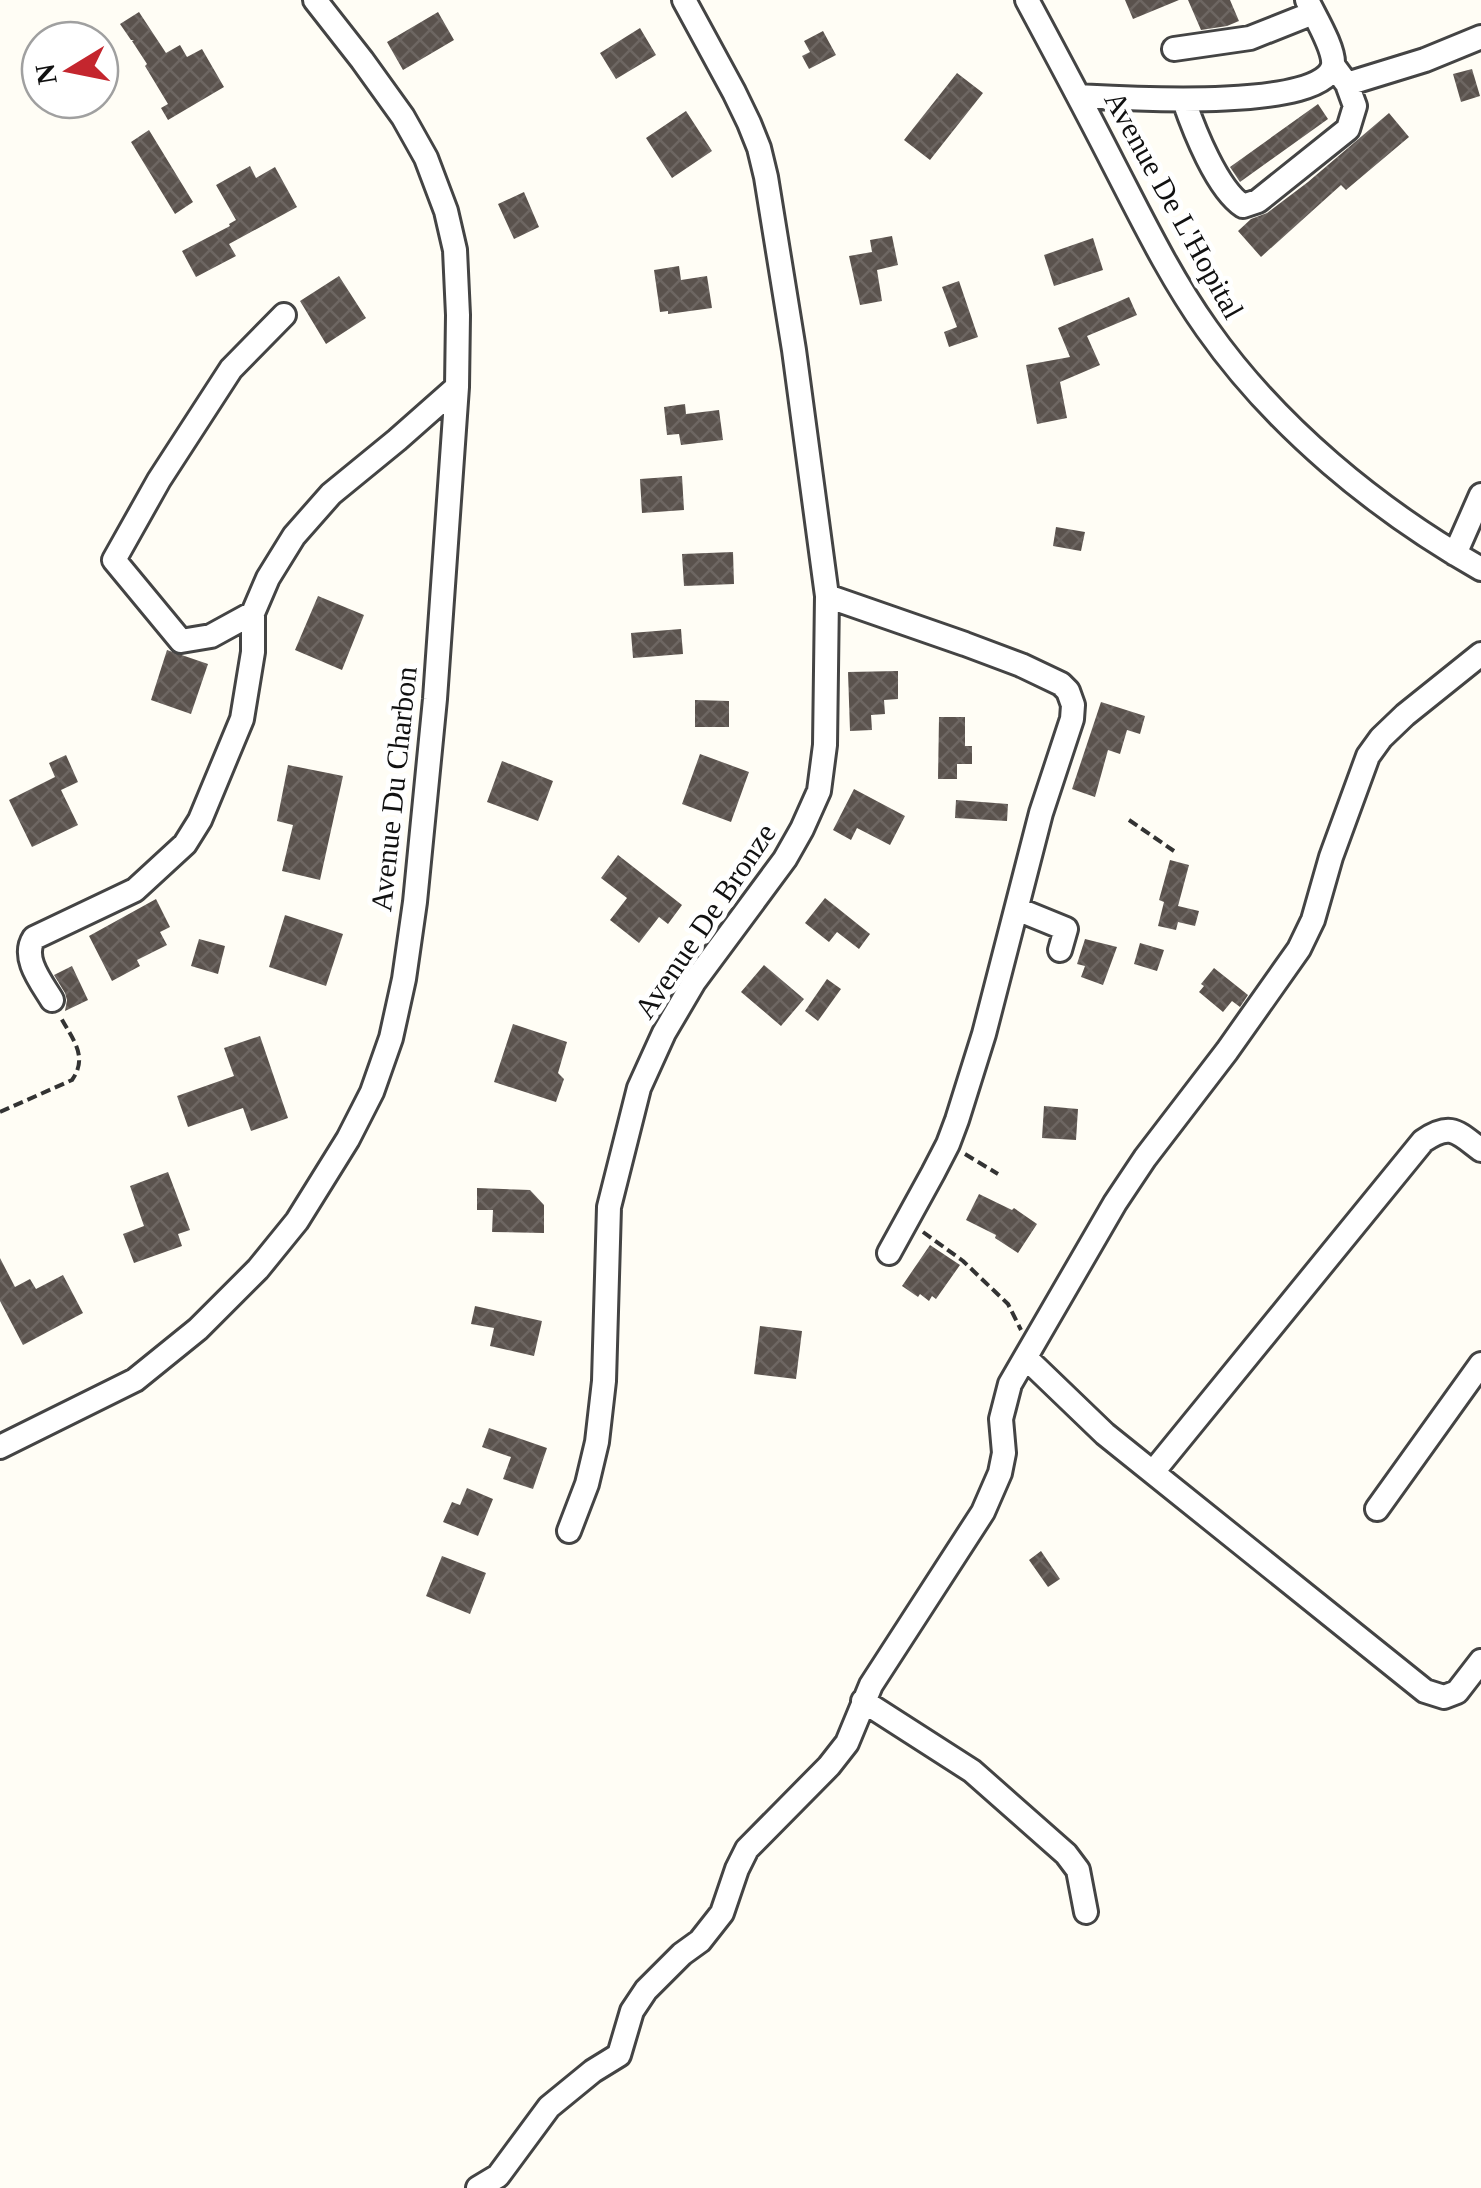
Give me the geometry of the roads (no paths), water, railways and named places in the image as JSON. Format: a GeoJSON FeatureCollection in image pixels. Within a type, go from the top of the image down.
{"type":"FeatureCollection","features":[{"type":"Feature","properties":{"kind":"street","name":"Avenue Du Charbon"},"geometry":{"type":"LineString","coordinates":[[0,1447],[136,1380],[198,1329],[258,1269],[297,1221],[348,1140],[372,1092],[391,1038],[415,902],[435,699],[457,387],[455,250],[446,211],[426,158],[403,117],[315,0]]}},
{"type":"Feature","properties":{"kind":"street","name":"Avenue De Bronze"},"geometry":{"type":"LineString","coordinates":[[570,1531],[597,1442],[604,1381],[609,1207],[640,1088],[664,1033],[694,982],[785,859],[802,829],[819,791],[825,745],[827,596],[766,178],[734,92],[684,0]]}},
{"type":"Feature","properties":{"kind":"street","name":"Avenue De L'Hopital"},"geometry":{"type":"LineString","coordinates":[[1027,0],[1154,244],[1232,362],[1277,412],[1344,475],[1396,516],[1481,569]]}},
{"type":"Feature","properties":{"kind":"street"},"geometry":{"type":"LineString","coordinates":[[1174,49],[1250,38],[1310,7],[1355,106],[1348,129],[1258,201],[1243,206],[1230,194],[1209,160],[1184,101]]}},
{"type":"Feature","properties":{"kind":"street"},"geometry":{"type":"LineString","coordinates":[[1079,96],[1184,101],[1272,94],[1340,74],[1425,60],[1481,37]]}},
{"type":"Feature","properties":{"kind":"street"},"geometry":{"type":"LineString","coordinates":[[252,613],[211,636],[181,640],[114,560],[159,480],[231,369],[284,316]]}},
{"type":"Feature","properties":{"kind":"street"},"geometry":{"type":"LineString","coordinates":[[52,1000],[29,955],[34,938],[135,890],[185,844],[200,820],[242,719],[253,652],[252,613],[294,536],[330,494],[457,387]]}},
{"type":"Feature","properties":{"kind":"street"},"geometry":{"type":"LineString","coordinates":[[1455,554],[1481,495]]}},
{"type":"Feature","properties":{"kind":"street"},"geometry":{"type":"LineString","coordinates":[[827,596],[1020,665],[1061,684],[1073,705],[979,1049],[948,1144],[888,1253]]}},
{"type":"Feature","properties":{"kind":"street"},"geometry":{"type":"LineString","coordinates":[[478,2188],[498,2176],[549,2107],[593,2070],[618,2055],[632,2011],[646,1990],[700,1941],[722,1913],[747,1849],[847,1743],[863,1701],[884,1663],[984,1512],[1000,1473],[1004,1404],[1010,1384],[1135,1173],[1299,949],[1313,920],[1368,756],[1405,715],[1481,654]]}},
{"type":"Feature","properties":{"kind":"street"},"geometry":{"type":"LineString","coordinates":[[1016,909],[1066,929],[1060,950]]}},
{"type":"Feature","properties":{"kind":"street"},"geometry":{"type":"LineString","coordinates":[[1152,1472],[1423,1141],[1438,1130],[1457,1132],[1481,1150]]}},
{"type":"Feature","properties":{"kind":"street"},"geometry":{"type":"LineString","coordinates":[[1026,1359],[1105,1434],[1425,1692],[1444,1697],[1458,1692],[1481,1661]]}},
{"type":"Feature","properties":{"kind":"street"},"geometry":{"type":"LineString","coordinates":[[1377,1510],[1481,1364]]}},
{"type":"Feature","properties":{"kind":"street"},"geometry":{"type":"LineString","coordinates":[[863,1701],[972,1771],[1066,1854],[1078,1870],[1086,1912]]}}]}
